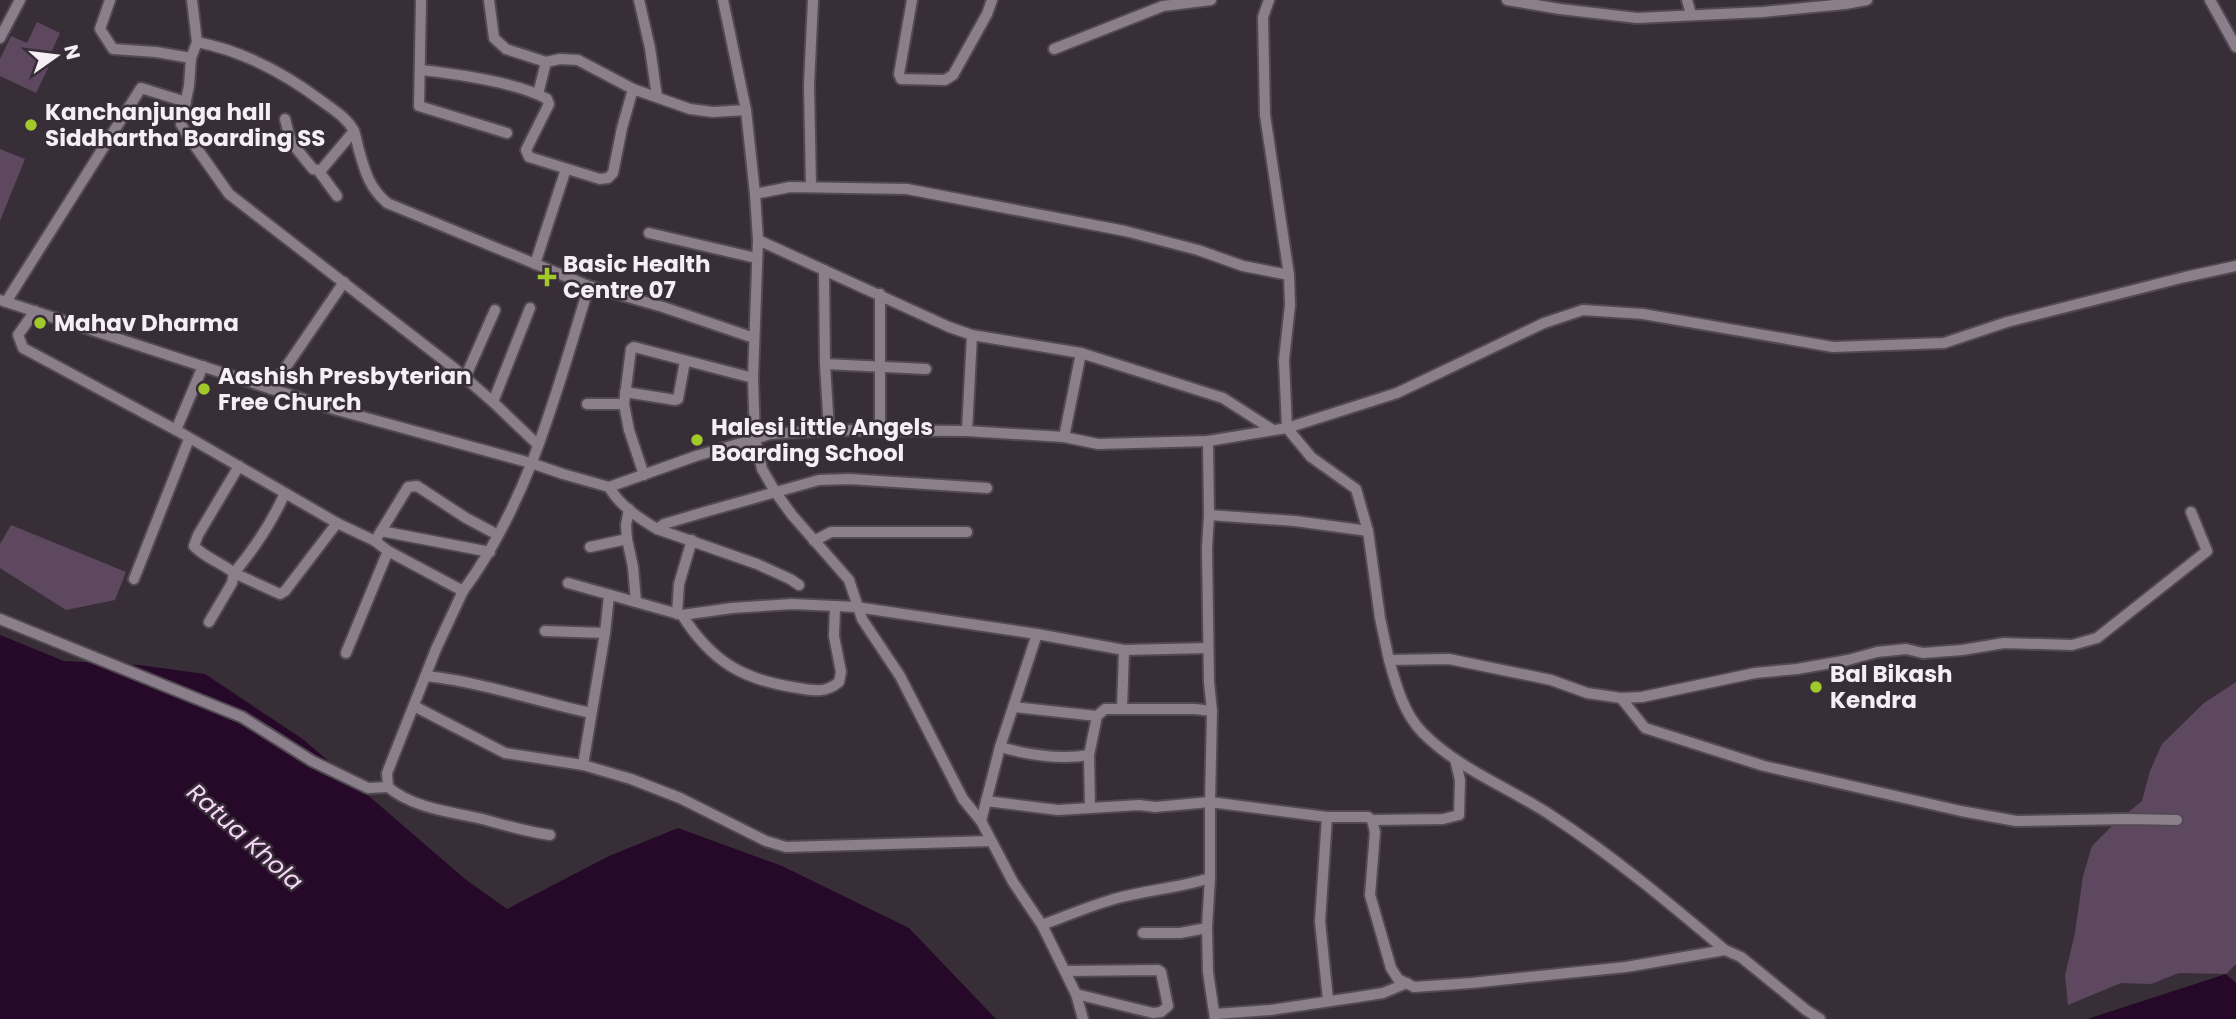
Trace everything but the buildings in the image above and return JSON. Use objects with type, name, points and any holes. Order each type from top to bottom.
[{"type":"street","points":[[0,38],[20,0]]},
{"type":"street","points":[[110,0],[100,29],[113,50],[156,52],[191,58]]},
{"type":"street","points":[[192,0],[197,42],[191,58],[181,124],[229,194],[494,401],[538,445]]},
{"type":"street","points":[[421,0],[419,106],[508,133]]},
{"type":"street","points":[[489,0],[494,38],[506,49],[546,62],[578,60],[633,89],[690,109],[713,112],[746,110]]},
{"type":"street","points":[[639,0],[657,97]]},
{"type":"street","points":[[723,0],[746,110],[755,194],[758,240],[753,378],[755,439],[762,469],[776,493],[849,580],[856,607],[900,676],[963,799],[981,821],[1013,882],[1042,925],[1076,994],[1083,1019]]},
{"type":"street","points":[[811,187],[809,85],[813,0]]},
{"type":"street","points":[[912,0],[899,74],[901,79],[945,80],[953,75],[992,0]]},
{"type":"street","points":[[1054,49],[1162,3],[1210,0]]},
{"type":"street","points":[[1269,0],[1263,17],[1265,115],[1289,275],[1290,305],[1284,360],[1287,428],[1311,457],[1356,489],[1368,531],[1380,618],[1389,660],[1408,712],[1421,732],[1455,759],[1551,816],[1632,873],[1725,950],[1741,957],[1820,1019]]},
{"type":"street","points":[[1507,0],[1637,18],[1867,0]]},
{"type":"street","points":[[1687,0],[1691,14]]},
{"type":"street","points":[[1734,0],[1738,12]]},
{"type":"street","points":[[2210,0],[2236,47]]},
{"type":"street","points":[[1832,4],[1845,2]]},
{"type":"street","points":[[197,42],[220,47],[256,61],[304,88],[343,117],[354,131],[366,174],[374,191],[387,203],[589,286],[663,307],[754,338]]},
{"type":"street","points":[[538,94],[546,62]]},
{"type":"street","points":[[421,70],[459,74],[538,94],[547,99],[549,104],[526,150],[528,157],[600,179],[608,178],[613,173],[633,89]]},
{"type":"street","points":[[186,102],[141,88],[3,301],[330,408],[609,487],[696,456],[770,435],[830,430],[967,431],[1064,438],[1098,444],[1208,441],[1287,428],[1397,393],[1544,323],[1583,310],[1643,314],[1833,347],[1944,343],[2013,320],[2236,266]]},
{"type":"street","points":[[285,119],[291,142],[313,169],[318,170],[337,196]]},
{"type":"street","points":[[318,170],[322,169],[354,131]]},
{"type":"street","points":[[535,264],[566,169]]},
{"type":"street","points":[[755,194],[790,187],[907,189],[1125,231],[1198,250],[1243,266],[1289,275]]},
{"type":"street","points":[[649,233],[756,258]]},
{"type":"street","points":[[758,240],[949,327],[972,335],[1081,353],[1223,398],[1273,430]]},
{"type":"street","points":[[824,270],[825,364],[830,430]]},
{"type":"street","points":[[271,389],[344,282]]},
{"type":"street","points":[[388,787],[387,773],[463,591],[490,552],[517,500],[538,445],[589,286]]},
{"type":"street","points":[[880,294],[880,430]]},
{"type":"street","points":[[494,401],[530,308]]},
{"type":"street","points":[[465,378],[495,310]]},
{"type":"street","points":[[34,311],[19,335],[23,348],[176,430],[337,523],[378,536],[490,552]]},
{"type":"street","points":[[967,431],[972,335]]},
{"type":"street","points":[[644,475],[629,430],[625,398],[631,349],[634,346],[753,378]]},
{"type":"street","points":[[1064,438],[1081,353]]},
{"type":"street","points":[[587,404],[625,398],[678,399],[685,361]]},
{"type":"street","points":[[825,364],[926,369]]},
{"type":"street","points":[[176,430],[202,366]]},
{"type":"street","points":[[134,579],[188,439]]},
{"type":"street","points":[[1208,441],[1208,648],[1212,711],[1207,929],[1208,972],[1215,1016],[1270,1014],[1328,1000],[1383,993],[1406,983]]},
{"type":"street","points":[[239,466],[194,546],[200,553],[234,573],[280,594],[337,523]]},
{"type":"street","points":[[657,528],[819,480],[849,479],[987,488]]},
{"type":"street","points":[[378,536],[408,487],[417,486],[498,535]]},
{"type":"street","points":[[609,487],[616,499],[657,528],[757,564],[799,585]]},
{"type":"street","points":[[209,622],[232,583],[234,573],[248,556],[285,493]]},
{"type":"street","points":[[629,509],[626,525],[636,602]]},
{"type":"street","points":[[1389,660],[1449,659],[1551,680],[1587,693],[1621,698],[1642,697],[1755,673],[1848,660],[1877,652],[1906,649],[1923,653],[1943,652],[2004,643],[2072,645],[2097,638],[2207,551],[2191,512]]},
{"type":"street","points":[[1209,515],[1295,521],[1368,531]]},
{"type":"street","points":[[814,541],[831,532],[967,532]]},
{"type":"street","points":[[378,536],[388,551],[463,591]]},
{"type":"street","points":[[590,547],[628,539]]},
{"type":"street","points":[[692,540],[679,584],[680,615],[695,636],[722,661],[747,676],[818,692],[833,687],[839,682],[841,671],[834,636],[835,607]]},
{"type":"street","points":[[346,653],[388,551]]},
{"type":"street","points":[[568,583],[680,615],[769,605],[856,607],[1124,650],[1208,648]]},
{"type":"street","points":[[583,765],[609,596]]},
{"type":"street","points":[[0,619],[242,717],[312,761],[368,788],[388,787],[422,805],[531,833],[550,835]]},
{"type":"street","points":[[545,631],[605,633]]},
{"type":"street","points":[[981,821],[1000,747],[1037,634]]},
{"type":"street","points":[[1122,709],[1124,650]]},
{"type":"street","points":[[426,676],[474,682],[543,703],[591,713]]},
{"type":"street","points":[[1621,698],[1645,729],[1764,766],[1961,811],[2017,821],[2128,818],[2178,820]]},
{"type":"street","points":[[414,706],[505,753],[583,765],[631,779],[680,798],[766,841],[786,847],[991,841]]},
{"type":"street","points":[[1014,707],[1097,716]]},
{"type":"street","points":[[1090,807],[1089,755],[1097,716],[1105,709],[1212,711]]},
{"type":"street","points":[[1000,747],[1057,757],[1089,755]]},
{"type":"street","points":[[986,801],[1058,810],[1139,805],[1155,807],[1210,802],[1327,817],[1368,817],[1372,820],[1443,819],[1459,815],[1460,780],[1455,759]]},
{"type":"street","points":[[1327,817],[1320,921],[1328,1000]]},
{"type":"street","points":[[1372,820],[1375,832],[1370,895],[1391,968],[1398,979],[1414,987],[1600,970],[1725,950]]},
{"type":"street","points":[[1042,925],[1113,900],[1210,878]]},
{"type":"street","points":[[1143,933],[1180,933],[1207,929]]},
{"type":"street","points":[[1065,971],[1158,970],[1161,972],[1167,1006],[1161,1012],[1153,1013],[1076,994]]},
{"type":"shaded area","points":[[37,22],[60,33],[36,93],[0,76],[0,59],[11,36],[27,43]]},
{"type":"shaded area","points":[[0,149],[25,159],[0,221]]},
{"type":"shaded area","points":[[11,525],[126,572],[115,600],[66,610],[0,568],[0,544]]},
{"type":"shaded area","points":[[2236,682],[2236,964],[2226,974],[2179,973],[2151,984],[2121,983],[2068,1005],[2065,975],[2075,933],[2083,876],[2092,846],[2142,801],[2150,771],[2162,744],[2204,703]]},
{"type":"water","name":"Ratua Khola","points":[[0,635],[64,661],[139,665],[205,674],[304,740],[465,879],[507,909],[609,856],[678,828],[782,866],[909,928],[996,1019],[0,1019]]},
{"type":"water","points":[[2226,974],[2236,983],[2236,1019],[2087,1019]]},
{"type":"place","name":"Kanchanjunga hall Siddhartha Boarding SS","points":[[31,125]]},
{"type":"place","name":"Basic Health Centre 07","points":[[547,277]]},
{"type":"place","name":"Mahav Dharma","points":[[40,323]]},
{"type":"place","name":"Aashish Presbyterian Free Church","points":[[204,389]]},
{"type":"place","name":"Halesi Little Angels Boarding School","points":[[697,440]]},
{"type":"place","name":"Bal Bikash Kendra","points":[[1816,687]]}]
